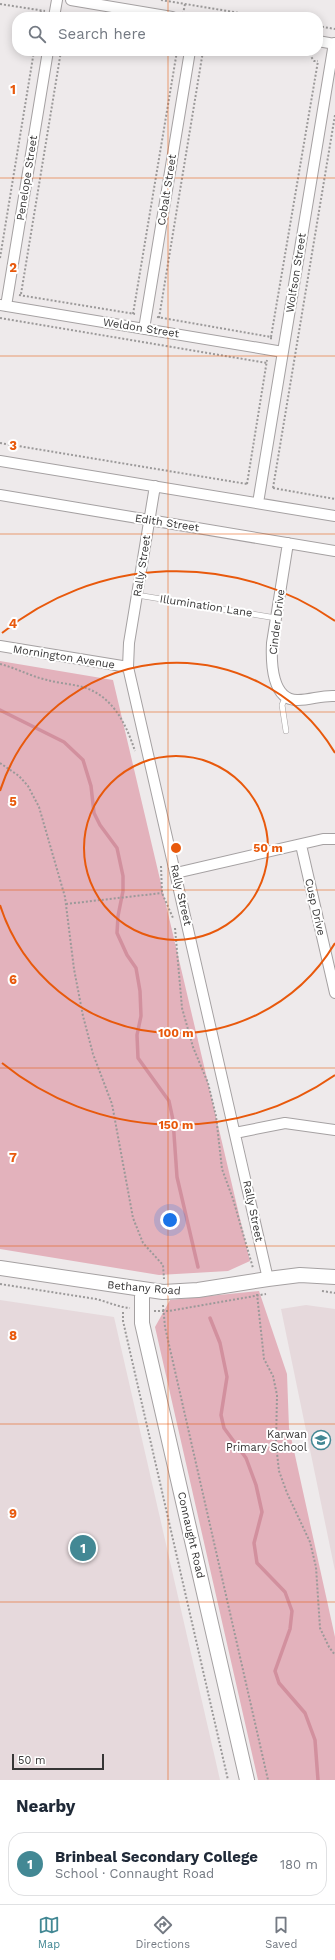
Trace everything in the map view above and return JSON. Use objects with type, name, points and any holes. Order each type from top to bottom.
[{"type":"street","points":[[55,12],[57,0]]},
{"type":"street","points":[[70,0],[127,5],[153,12]]},
{"type":"street","points":[[323,42],[334,43]]},
{"type":"street","name":"Wolfson Street","points":[[258,503],[334,43]]},
{"type":"street","name":"Penelope Street","points":[[3,305],[8,293],[47,56]]},
{"type":"street","name":"Cobalt Street","points":[[144,329],[189,56]]},
{"type":"street","name":"Weldon Street","points":[[3,305],[283,352]]},
{"type":"street","points":[[0,461],[335,516]]},
{"type":"street","name":"Rally Street","points":[[155,486],[129,643],[128,667],[235,1133],[261,1280]]},
{"type":"street","name":"Edith Street","points":[[0,495],[335,551]]},
{"type":"street","name":"Cinder Drive","points":[[285,698],[280,692],[277,684],[271,657],[288,543]]},
{"type":"street","name":"Mornington Avenue","points":[[0,646],[128,667]]},
{"type":"street","points":[[285,698],[300,700],[319,696],[335,696]]},
{"type":"street","points":[[176,873],[301,845],[335,839]]},
{"type":"street","name":"Cusp Drive","points":[[301,845],[335,993]]},
{"type":"street","points":[[235,1133],[285,1123],[335,1130]]},
{"type":"street","name":"Bethany Road","points":[[0,1268],[163,1292],[198,1290],[300,1275],[335,1277]]},
{"type":"street","name":"Connaught Road","points":[[142,1290],[142,1323],[247,1780]]},
{"type":"lane","name":"Illumination Lane","points":[[137,595],[276,618]]},
{"type":"lane","name":"Cinder Drive","points":[[285,698],[282,705],[286,731]]},
{"type":"path","points":[[161,0],[234,12]]},
{"type":"path","points":[[0,4],[46,12]]},
{"type":"path","points":[[183,12],[185,4]]},
{"type":"path","points":[[323,27],[335,29]]},
{"type":"path","points":[[0,258],[33,56]]},
{"type":"path","points":[[21,295],[60,56]]},
{"type":"path","points":[[133,314],[176,56]]},
{"type":"path","points":[[159,318],[202,56]]},
{"type":"path","points":[[311,56],[314,61],[331,63]]},
{"type":"path","points":[[247,484],[318,61]]},
{"type":"path","points":[[274,488],[335,115]]},
{"type":"path","points":[[8,293],[272,337]]},
{"type":"path","points":[[0,318],[267,363]]},
{"type":"path","points":[[0,443],[335,499]]},
{"type":"path","points":[[0,664],[46,680],[84,688],[99,695],[119,713],[126,724],[135,752]]},
{"type":"path","points":[[0,763],[19,776],[35,796],[66,904],[74,969],[83,1016],[93,1054],[112,1104],[133,1218],[143,1243],[163,1265],[165,1327],[268,1780]]},
{"type":"path","points":[[161,865],[162,893],[174,921],[182,1008],[193,1048],[208,1083],[216,1116],[222,1169],[261,1280],[261,1317],[264,1359],[273,1376],[277,1395],[276,1444],[279,1471],[287,1493],[310,1542],[316,1567],[320,1628],[329,1647],[335,1655]]},
{"type":"path","points":[[66,904],[162,893]]},
{"type":"path","points":[[124,1312],[124,1321],[228,1780]]},
{"type":"shaded area","points":[[0,661],[113,680],[250,1261],[228,1271],[159,1275],[0,1249]]},
{"type":"shaded area","points":[[259,1291],[287,1374],[289,1428],[335,1637],[335,1780],[258,1780],[155,1327],[170,1300]]},
{"type":"shaded area","points":[[0,1300],[114,1317],[220,1780],[0,1780]]},
{"type":"shaded area","name":"Karwan Primary School","points":[[306,1305],[335,1309],[335,1571],[281,1309]]},
{"type":"waterway","points":[[0,710],[64,742],[83,760],[91,786],[94,813],[100,825],[117,848],[123,876],[123,891],[118,916],[117,933],[127,955],[136,968],[140,991],[141,1016],[137,1035],[138,1058],[169,1101],[173,1120],[177,1177],[198,1267]]},
{"type":"waterway","points":[[210,1318],[220,1343],[227,1377],[221,1415],[224,1428],[246,1458],[256,1485],[262,1512],[254,1543],[257,1563],[285,1592],[292,1611],[290,1629],[275,1671],[279,1683],[305,1713],[315,1740],[318,1780]]},
{"type":"place","name":"Karwan Primary School","points":[[321,1440]]},
{"type":"place","name":"Brinbeal Secondary College","points":[[83,1548]]}]
